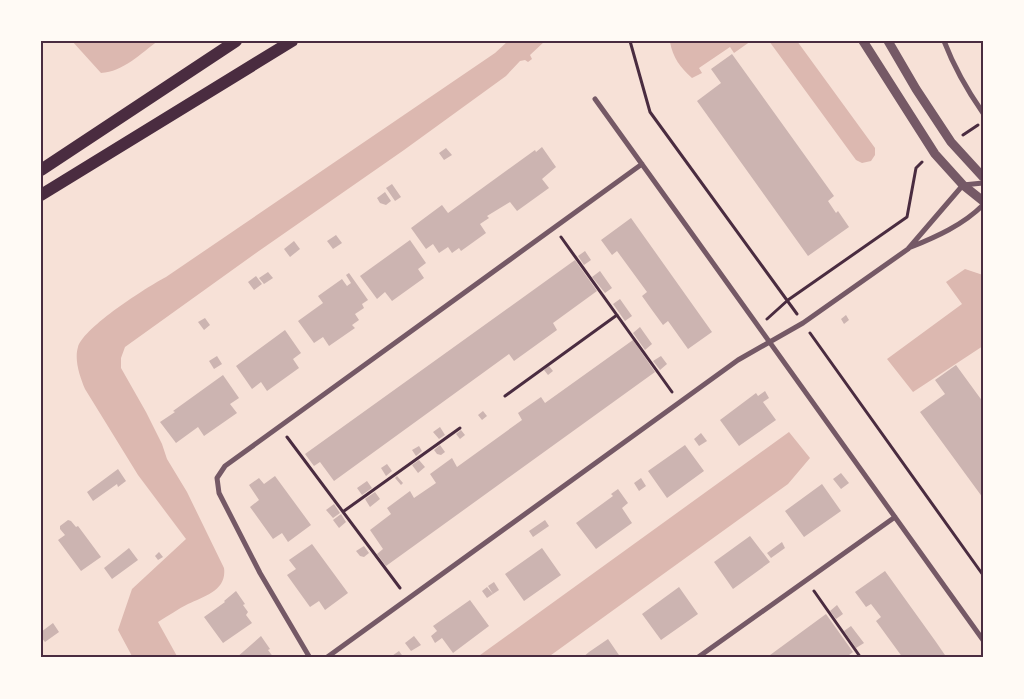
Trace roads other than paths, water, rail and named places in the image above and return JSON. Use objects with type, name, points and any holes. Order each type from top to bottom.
[{"type":"main road","points":[[41,170],[236,41]]},
{"type":"main road","points":[[41,195],[292,41]]},
{"type":"street","points":[[862,41],[935,154],[963,185],[983,201]]},
{"type":"street","points":[[888,41],[916,89],[951,142],[983,177]]},
{"type":"street","points":[[944,41],[952,62],[966,88],[983,113]]},
{"type":"street","points":[[595,99],[983,640]]},
{"type":"street","points":[[310,658],[260,573],[219,493],[217,478],[225,466],[642,164]]},
{"type":"street","points":[[908,249],[963,185],[983,183]]},
{"type":"street","points":[[326,658],[738,360],[803,322],[908,249],[934,238],[972,216],[983,205]]},
{"type":"street","points":[[697,658],[895,517]]}]
